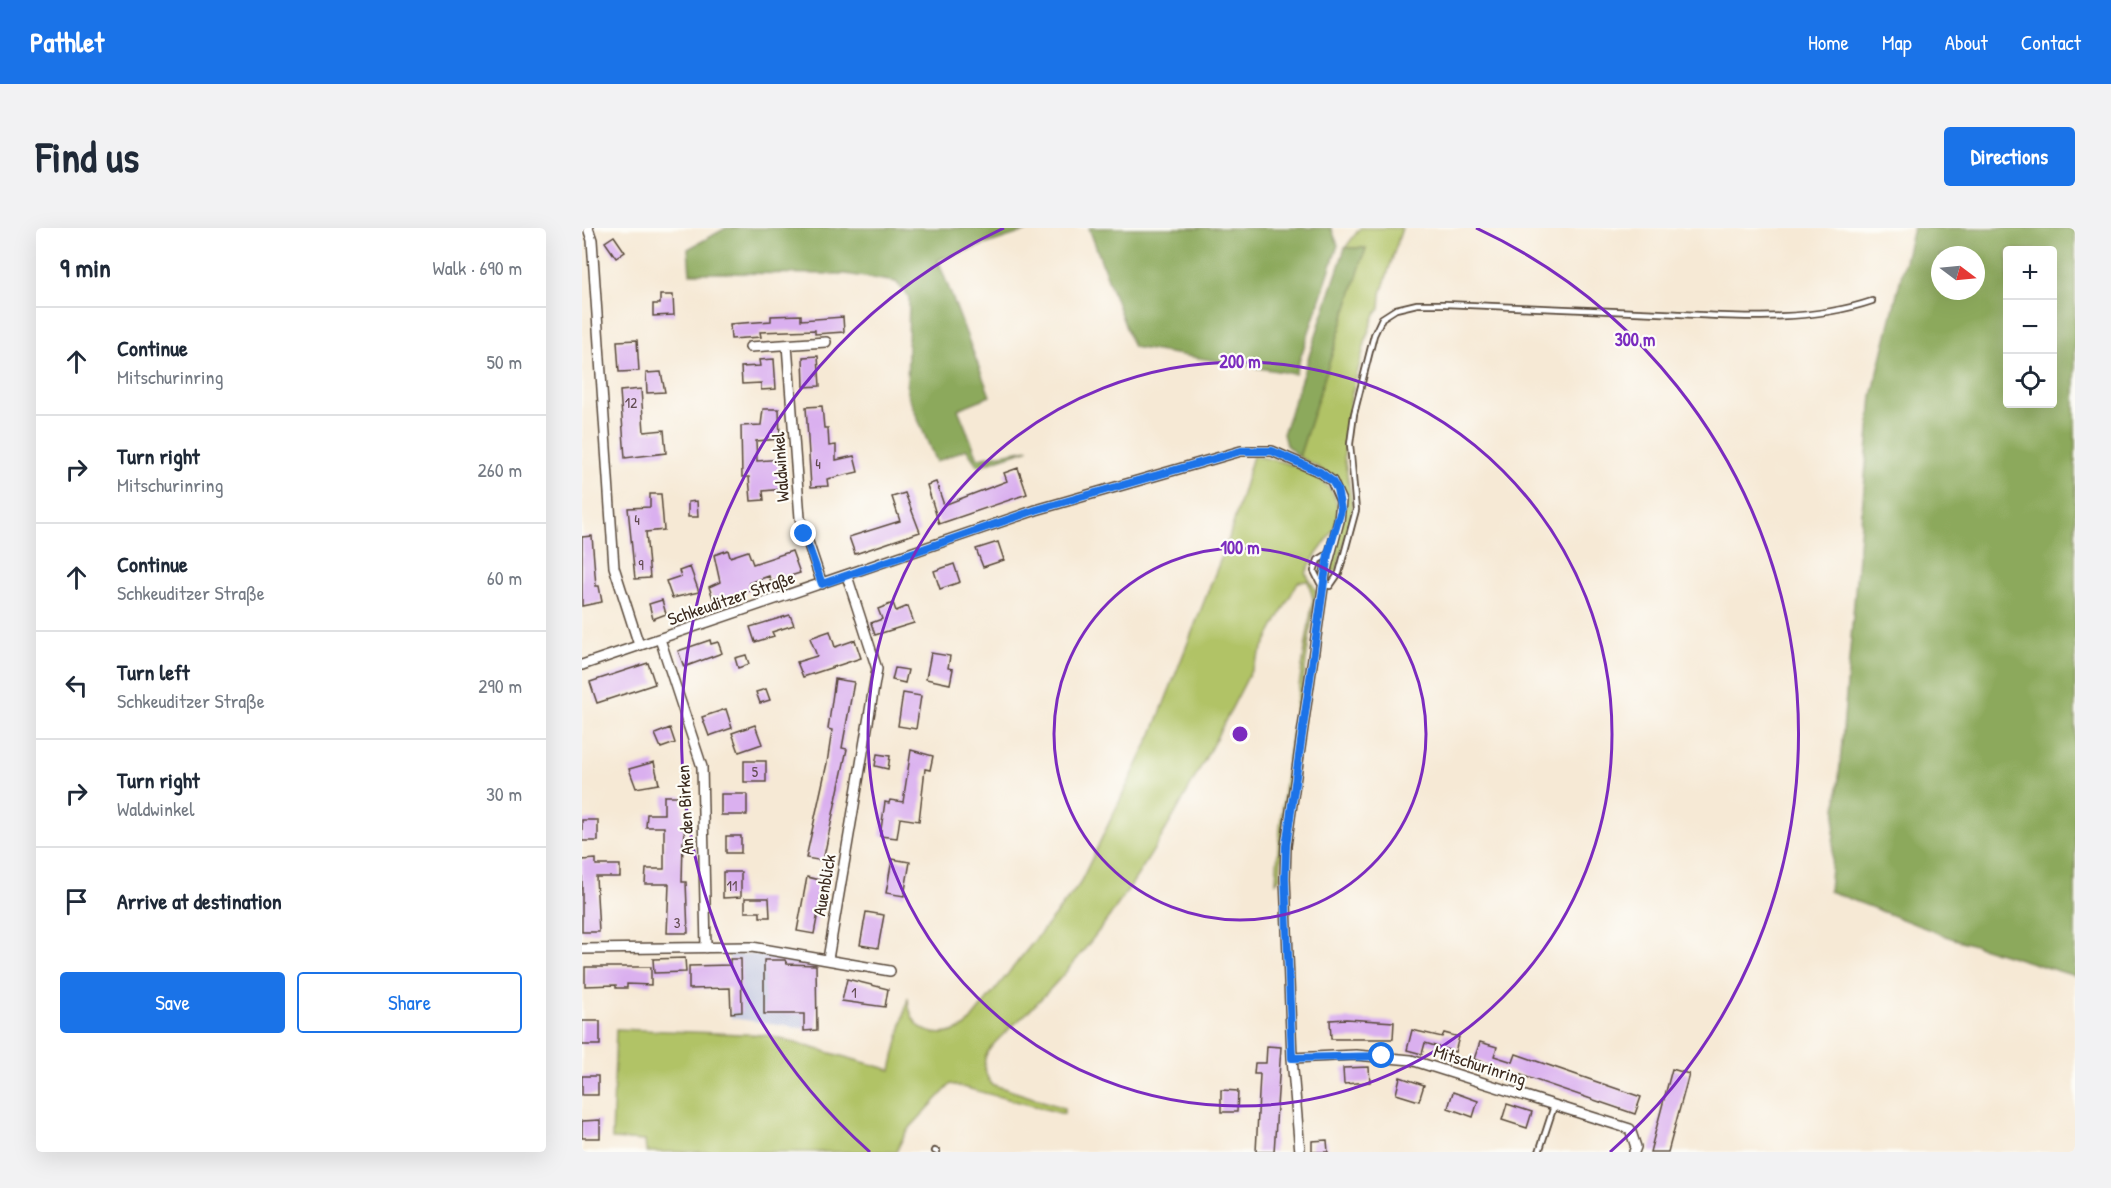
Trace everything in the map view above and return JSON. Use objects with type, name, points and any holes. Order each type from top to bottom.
[{"type":"street","points":[[588,228],[592,240],[614,567],[639,645]]},
{"type":"street","points":[[750,347],[826,342]]},
{"type":"street","name":"Waldwinkel","points":[[787,345],[800,518],[822,584]]},
{"type":"street","name":"Schkeuditzer Straße","points":[[582,665],[1036,510],[1241,451],[1272,451],[1320,472],[1332,481],[1337,489],[1341,510],[1328,554],[1325,586]]},
{"type":"street","name":"Auenblick","points":[[828,959],[877,669],[846,576]]},
{"type":"street","points":[[1300,1152],[1292,1058],[1285,878],[1286,846],[1325,586]]},
{"type":"street","name":"An den Birken","points":[[660,639],[702,767],[706,948]]},
{"type":"street","points":[[582,949],[752,947],[890,971]]},
{"type":"street","name":"Mitschurinring","points":[[1292,1058],[1356,1055],[1411,1060],[1630,1129],[1636,1147],[1634,1152]]},
{"type":"lane","points":[[1325,586],[1334,583],[1339,573],[1354,519],[1356,502],[1350,444],[1359,391],[1374,335],[1382,318],[1396,309],[1418,304],[1445,304],[1761,316],[1842,311],[1872,301]]},
{"type":"lane","points":[[1539,1152],[1554,1106]]},
{"type":"shaded area","points":[[763,954],[816,961],[817,1030],[731,1018],[729,955]]},
{"type":"green space","points":[[726,228],[1036,228],[938,260],[990,396],[958,409],[978,458],[1029,449],[978,466],[966,449],[936,462],[907,393],[909,297],[896,282],[846,274],[690,273],[688,249]]},
{"type":"green space","points":[[1089,228],[1331,228],[1338,245],[1295,374],[1133,347]]},
{"type":"green space","points":[[1360,228],[1402,228],[1381,294],[1380,309],[1374,316],[1367,336],[1351,397],[1344,456],[1353,509],[1337,569],[1333,572],[1331,571],[1334,551],[1344,505],[1342,493],[1336,481],[1299,457],[1366,248],[1345,248]]},
{"type":"green space","points":[[1913,228],[2075,228],[2075,976],[1951,938],[1829,891],[1872,396]]},
{"type":"green space","points":[[1345,248],[1366,248],[1299,457],[1286,445],[1283,434]]},
{"type":"green space","points":[[1253,456],[1283,462],[1314,475],[1334,496],[1337,510],[1331,534],[1312,561],[1306,574],[1316,591],[1285,813],[1280,878],[1276,882],[1286,775],[1313,599],[1308,581],[1298,582],[1202,766],[1150,856],[1122,899],[1062,976],[998,1039],[985,1058],[987,1076],[991,1084],[1064,1108],[1064,1114],[951,1084],[906,1132],[896,1152],[646,1152],[645,1141],[612,1139],[616,1029],[767,1035],[891,1070],[908,998],[914,1019],[927,1031],[945,1033],[966,1026],[1079,885],[1152,734],[1229,538]]},
{"type":"building","points":[[614,236],[625,252],[616,258],[605,242]]},
{"type":"building","points":[[660,295],[673,295],[674,315],[653,316],[653,304],[660,304]]},
{"type":"building","points":[[801,315],[801,320],[843,317],[844,332],[815,334],[815,330],[760,332],[761,337],[731,339],[730,324],[771,321],[771,316]]},
{"type":"building","points":[[637,340],[639,371],[619,372],[617,341]]},
{"type":"building","points":[[818,356],[820,386],[804,387],[803,357]]},
{"type":"building","points":[[774,359],[776,389],[761,390],[761,383],[742,384],[741,367],[760,366],[759,360]]},
{"type":"building","points":[[661,372],[665,392],[647,393],[646,373]]},
{"type":"building","points":[[641,389],[644,432],[664,430],[666,453],[625,458],[620,391]]},
{"type":"building","points":[[822,406],[824,428],[828,428],[829,446],[836,445],[836,460],[854,456],[858,472],[827,479],[828,486],[811,487],[806,407]]},
{"type":"building","points":[[763,409],[779,409],[780,439],[756,441],[757,461],[782,459],[784,489],[763,491],[764,500],[751,501],[749,477],[742,477],[741,426],[761,425]]},
{"type":"building","points":[[1018,468],[1027,494],[939,524],[927,485],[936,482],[944,505],[1007,481],[1004,473]]},
{"type":"building","points":[[905,493],[920,532],[855,554],[849,537],[900,521],[892,497]]},
{"type":"building","points":[[650,494],[661,494],[664,530],[646,532],[650,578],[635,579],[628,508],[650,507]]},
{"type":"building","points":[[697,501],[698,517],[688,517],[688,502]]},
{"type":"building","points":[[592,536],[596,586],[599,586],[602,602],[582,606],[582,537]]},
{"type":"building","points":[[998,542],[1004,560],[983,567],[976,549]]},
{"type":"building","points":[[728,550],[730,557],[748,551],[753,564],[792,551],[800,573],[771,582],[769,576],[749,583],[751,590],[714,601],[709,587],[720,582],[714,555]]},
{"type":"building","points":[[954,564],[960,582],[940,589],[934,571]]},
{"type":"building","points":[[690,567],[699,592],[672,598],[666,581],[681,576],[679,571]]},
{"type":"building","points":[[662,600],[666,614],[653,619],[649,604]]},
{"type":"building","points":[[893,603],[896,611],[908,606],[914,623],[875,635],[871,623],[882,619],[878,609]]},
{"type":"building","points":[[790,615],[794,625],[772,632],[774,636],[755,642],[750,627]]},
{"type":"building","points":[[830,631],[835,647],[855,640],[861,658],[803,677],[797,662],[817,656],[810,638]]},
{"type":"building","points":[[710,640],[711,644],[718,642],[722,653],[684,667],[678,651]]},
{"type":"building","points":[[931,653],[950,656],[948,668],[953,669],[950,684],[926,679]]},
{"type":"building","points":[[746,655],[749,664],[738,668],[735,658]]},
{"type":"building","points":[[648,663],[655,684],[597,703],[590,682]]},
{"type":"building","points":[[895,668],[908,670],[905,683],[892,680]]},
{"type":"building","points":[[835,679],[854,682],[842,748],[847,749],[823,861],[806,858],[827,763],[832,730],[828,729]]},
{"type":"building","points":[[766,689],[770,700],[760,703],[756,692]]},
{"type":"building","points":[[903,693],[921,696],[916,729],[898,726]]},
{"type":"building","points":[[726,709],[732,728],[709,736],[702,717]]},
{"type":"building","points":[[755,725],[762,744],[739,752],[732,733]]},
{"type":"building","points":[[670,728],[675,743],[661,748],[655,734]]},
{"type":"building","points":[[911,750],[933,756],[930,770],[925,769],[919,821],[900,818],[897,838],[880,836],[885,802],[889,803],[890,800],[903,802]]},
{"type":"building","points":[[877,754],[890,756],[888,769],[875,766]]},
{"type":"building","points":[[744,761],[766,761],[766,782],[744,782]]},
{"type":"building","points":[[654,762],[659,784],[636,788],[629,769]]},
{"type":"building","points":[[721,794],[747,794],[747,815],[721,815]]},
{"type":"building","points":[[664,796],[682,796],[685,842],[683,842],[682,882],[686,882],[688,933],[667,933],[669,884],[645,884],[646,869],[664,869],[664,827],[646,827],[647,814],[664,814]]},
{"type":"building","points":[[582,820],[598,820],[598,841],[582,841]]},
{"type":"building","points":[[726,836],[741,836],[741,853],[726,853]]},
{"type":"building","points":[[596,859],[596,865],[620,865],[620,877],[596,877],[599,932],[582,932],[582,860]]},
{"type":"building","points":[[892,859],[910,862],[904,896],[886,893]]},
{"type":"building","points":[[723,872],[741,872],[741,897],[723,898]]},
{"type":"building","points":[[807,877],[824,881],[814,934],[797,931]]},
{"type":"building","points":[[745,898],[769,898],[770,917],[760,917],[760,912],[745,912]]},
{"type":"building","points":[[866,912],[884,915],[878,948],[860,945]]},
{"type":"building","points":[[685,958],[686,972],[654,973],[653,959]]},
{"type":"building","points":[[730,959],[741,959],[742,1012],[731,1013],[730,988],[689,989],[689,966],[730,965]]},
{"type":"building","points":[[764,960],[785,960],[787,964],[816,965],[817,1030],[804,1031],[804,1014],[764,1014]]},
{"type":"building","points":[[585,967],[651,967],[651,985],[627,984],[627,988],[616,988],[616,985],[585,986]]},
{"type":"building","points":[[847,979],[888,989],[885,1007],[842,1001]]},
{"type":"building","points":[[1330,1020],[1394,1022],[1393,1039],[1331,1039]]},
{"type":"building","points":[[582,1021],[600,1021],[600,1045],[582,1045]]},
{"type":"building","points":[[1412,1030],[1442,1037],[1444,1033],[1459,1037],[1455,1052],[1425,1043],[1422,1054],[1407,1050]]},
{"type":"building","points":[[1480,1042],[1497,1047],[1494,1056],[1513,1062],[1516,1054],[1641,1097],[1635,1114],[1474,1059]]},
{"type":"building","points":[[1267,1046],[1281,1047],[1274,1152],[1256,1152],[1260,1074],[1254,1074],[1255,1063],[1266,1063]]},
{"type":"building","points":[[1369,1067],[1370,1082],[1344,1084],[1343,1068]]},
{"type":"building","points":[[1672,1069],[1689,1074],[1668,1152],[1650,1152]]},
{"type":"building","points":[[582,1076],[598,1076],[598,1095],[582,1095]]},
{"type":"building","points":[[1400,1077],[1424,1085],[1419,1101],[1396,1094]]},
{"type":"building","points":[[1221,1090],[1238,1091],[1237,1112],[1221,1112]]},
{"type":"building","points":[[1453,1092],[1478,1101],[1473,1117],[1448,1108]]},
{"type":"building","points":[[1507,1104],[1532,1112],[1527,1128],[1502,1120]]},
{"type":"building","points":[[600,1120],[600,1138],[582,1138],[582,1121]]},
{"type":"building","points":[[1327,1140],[1328,1152],[1312,1152],[1312,1141]]},
{"type":"route","points":[[804,534],[822,584],[1036,510],[1241,451],[1272,451],[1320,472],[1332,481],[1341,501],[1341,510],[1328,554],[1286,846],[1285,878],[1292,1058],[1382,1056]]}]
